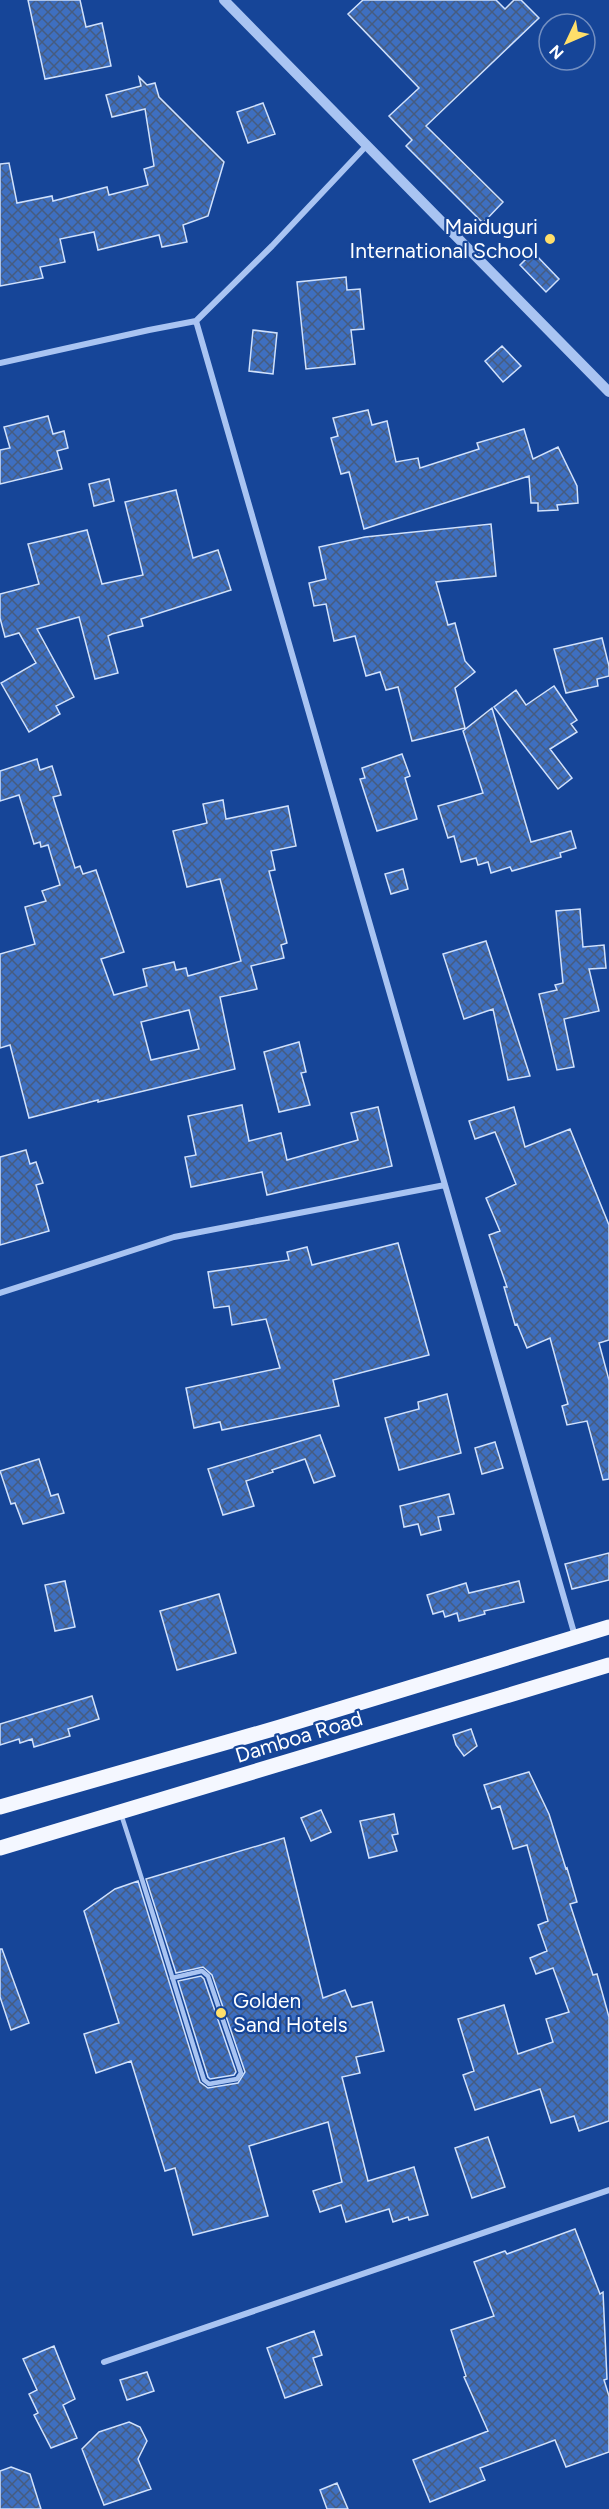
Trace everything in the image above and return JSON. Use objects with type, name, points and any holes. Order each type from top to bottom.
[{"type":"main road","name":"Damboa Road","points":[[0,1807],[609,1627]]},
{"type":"main road","name":"Damboa Road","points":[[0,1848],[609,1665]]},
{"type":"street","points":[[224,0],[609,392]]},
{"type":"street","points":[[0,363],[196,321],[272,246],[368,145]]},
{"type":"street","points":[[196,321],[575,1636]]},
{"type":"street","points":[[0,1293],[174,1237],[445,1185]]},
{"type":"street","points":[[104,2362],[609,2190]]},
{"type":"lane","points":[[121,1813],[172,1978],[204,2080],[209,2084],[237,2079],[241,2073],[208,1976],[202,1971],[172,1978]]},
{"type":"building","points":[[28,0],[80,0],[86,27],[102,23],[111,66],[45,79]]},
{"type":"building","points":[[363,0],[496,0],[505,9],[514,0],[521,0],[537,16],[537,20],[426,126],[503,202],[483,223],[406,146],[412,140],[389,116],[419,88],[348,14]]},
{"type":"building","points":[[139,77],[147,85],[155,83],[159,97],[224,162],[208,216],[183,225],[187,242],[162,247],[159,235],[98,250],[94,232],[60,239],[65,262],[40,267],[43,278],[0,286],[0,164],[9,163],[17,203],[52,196],[53,201],[107,187],[109,195],[148,185],[144,169],[154,166],[145,109],[112,117],[106,95],[141,86]]},
{"type":"building","points":[[263,103],[275,134],[248,143],[237,112]]},
{"type":"building","points":[[533,252],[559,279],[546,292],[520,265]]},
{"type":"building","points":[[346,277],[347,290],[360,289],[364,329],[351,330],[355,364],[306,369],[297,282]]},
{"type":"building","points":[[253,330],[277,333],[273,374],[249,371]]},
{"type":"building","points":[[502,346],[521,366],[503,382],[485,361]]},
{"type":"building","points":[[368,410],[372,425],[387,421],[396,462],[418,458],[420,468],[479,449],[477,443],[524,429],[533,459],[558,447],[577,486],[578,503],[557,505],[558,510],[538,511],[538,503],[531,503],[529,476],[364,529],[349,472],[341,474],[331,438],[338,436],[333,418]]},
{"type":"building","points":[[48,416],[53,434],[64,431],[68,448],[57,451],[62,469],[0,484],[0,450],[10,448],[4,427]]},
{"type":"building","points":[[109,479],[114,501],[94,506],[89,484]]},
{"type":"building","points":[[176,490],[193,558],[218,550],[231,590],[141,619],[143,626],[108,636],[118,673],[95,679],[79,617],[37,629],[74,697],[56,706],[60,714],[29,732],[1,683],[36,663],[19,633],[5,637],[0,618],[0,594],[39,584],[28,544],[87,530],[102,584],[143,575],[125,502]]},
{"type":"building","points":[[491,524],[496,576],[436,582],[448,625],[455,623],[465,661],[475,672],[455,688],[465,728],[412,741],[398,687],[386,690],[380,672],[366,676],[355,636],[334,641],[326,604],[314,606],[309,583],[326,579],[319,547],[365,537]]},
{"type":"building","points":[[602,638],[609,666],[609,676],[597,679],[598,686],[566,693],[554,649]]},
{"type":"building","points":[[554,686],[577,720],[571,724],[577,732],[550,749],[572,778],[558,789],[494,707],[516,690],[526,705]]},
{"type":"building","points":[[492,708],[531,842],[571,831],[576,848],[560,853],[561,857],[512,871],[510,867],[491,873],[488,862],[478,865],[476,858],[461,862],[454,836],[448,838],[438,806],[483,793],[463,731]]},
{"type":"building","points":[[402,754],[410,776],[405,778],[417,819],[377,831],[360,779],[365,778],[362,768]]},
{"type":"building","points":[[37,759],[40,770],[52,766],[61,795],[53,797],[75,868],[80,866],[83,874],[96,870],[124,952],[101,959],[114,995],[147,986],[143,969],[174,962],[176,970],[186,968],[188,976],[241,961],[220,879],[187,887],[173,831],[207,823],[203,804],[223,800],[226,819],[288,806],[296,846],[271,851],[275,870],[269,871],[287,943],[281,945],[284,958],[251,966],[257,989],[220,997],[235,1069],[29,1118],[10,1045],[0,1048],[0,954],[35,944],[25,907],[46,901],[42,891],[60,885],[48,845],[41,847],[40,842],[34,844],[19,795],[0,801],[0,771]],"holes":[[[189,1010],[199,1049],[151,1060],[141,1022]]]},
{"type":"building","points":[[403,869],[408,889],[391,894],[385,874]]},
{"type":"building","points":[[580,909],[583,947],[604,945],[606,968],[589,969],[599,1011],[564,1019],[574,1067],[557,1070],[539,994],[557,990],[555,985],[563,983],[556,911]]},
{"type":"building","points":[[486,941],[530,1076],[508,1080],[493,1009],[464,1019],[443,954]]},
{"type":"building","points":[[299,1042],[306,1072],[301,1073],[310,1105],[279,1112],[264,1052]]},
{"type":"building","points":[[242,1105],[249,1141],[281,1133],[287,1160],[358,1140],[351,1113],[378,1107],[392,1166],[267,1195],[262,1172],[191,1187],[185,1157],[196,1155],[188,1116]]},
{"type":"building","points":[[514,1107],[525,1147],[570,1129],[609,1225],[609,1340],[599,1343],[609,1380],[609,1479],[603,1480],[587,1421],[567,1425],[562,1406],[568,1404],[550,1338],[527,1348],[517,1324],[515,1325],[504,1287],[507,1287],[489,1235],[500,1231],[486,1198],[516,1184],[495,1132],[475,1139],[469,1121]]},
{"type":"building","points":[[26,1150],[30,1164],[36,1162],[43,1183],[36,1185],[49,1231],[0,1245],[0,1157]]},
{"type":"building","points":[[398,1243],[429,1355],[333,1380],[339,1406],[222,1430],[220,1422],[194,1428],[186,1388],[280,1368],[266,1319],[232,1325],[229,1306],[214,1308],[208,1272],[289,1260],[287,1252],[307,1247],[312,1265]]},
{"type":"building","points":[[447,1394],[461,1453],[399,1470],[385,1418],[419,1409],[418,1402]]},
{"type":"building","points":[[320,1435],[335,1476],[314,1483],[305,1459],[272,1470],[273,1472],[246,1481],[254,1506],[223,1515],[208,1469]]},
{"type":"building","points":[[495,1442],[503,1468],[482,1474],[475,1448]]},
{"type":"building","points":[[39,1459],[51,1496],[58,1494],[64,1513],[23,1524],[15,1503],[11,1504],[0,1471]]},
{"type":"building","points":[[449,1494],[454,1514],[438,1517],[441,1530],[421,1535],[418,1524],[404,1527],[400,1506]]},
{"type":"building","points":[[609,1553],[609,1580],[572,1589],[565,1564]]},
{"type":"building","points":[[65,1581],[75,1627],[55,1631],[45,1585]]},
{"type":"building","points":[[519,1581],[524,1602],[484,1611],[485,1614],[459,1621],[457,1613],[445,1617],[443,1611],[433,1614],[427,1595],[466,1583],[469,1593]]},
{"type":"building","points":[[219,1594],[236,1653],[177,1670],[160,1611]]},
{"type":"building","points":[[92,1696],[99,1719],[68,1729],[70,1736],[34,1747],[32,1739],[20,1743],[19,1739],[0,1745],[0,1724]]},
{"type":"building","points":[[471,1729],[477,1746],[464,1756],[456,1745],[453,1735]]},
{"type":"building","points":[[529,1772],[549,1814],[567,1868],[577,1902],[570,1904],[593,1975],[597,1974],[609,2017],[609,2121],[579,2131],[574,2116],[551,2123],[540,2089],[475,2110],[463,2075],[474,2071],[458,2019],[504,2005],[518,2054],[553,2042],[546,2019],[569,2012],[553,1968],[536,1974],[530,1958],[547,1951],[538,1925],[548,1921],[527,1845],[513,1849],[500,1806],[492,1809],[484,1785]]},
{"type":"building","points":[[321,1810],[331,1832],[311,1841],[301,1818]]},
{"type":"building","points":[[394,1814],[398,1834],[392,1835],[397,1851],[369,1858],[360,1821]]},
{"type":"building","name":"Golden Sand Hotels","points":[[284,1838],[323,1998],[345,1990],[352,2007],[372,2002],[384,2051],[356,2057],[360,2073],[342,2077],[368,2181],[414,2167],[428,2215],[409,2220],[408,2217],[393,2222],[389,2209],[346,2222],[341,2205],[320,2212],[313,2191],[342,2182],[328,2122],[249,2146],[268,2216],[193,2235],[175,2168],[165,2171],[131,2061],[96,2073],[84,2034],[119,2023],[84,1911],[115,1889],[138,1881],[200,2082],[208,2088],[238,2083],[245,2072],[212,1975],[203,1967],[176,1973],[146,1879]]},
{"type":"building","points":[[0,1949],[2,1949],[29,2023],[11,2030],[0,1997]]},
{"type":"building","points":[[201,1976],[236,2072],[234,2075],[210,2079],[208,2077],[178,1981]]},
{"type":"building","points":[[488,2137],[505,2187],[472,2198],[455,2148]]},
{"type":"building","points":[[575,2229],[600,2294],[603,2292],[607,2379],[604,2380],[609,2396],[609,2452],[566,2467],[555,2440],[480,2468],[485,2480],[430,2502],[413,2460],[488,2431],[464,2377],[466,2376],[451,2330],[494,2316],[474,2262],[505,2251],[507,2254]]},
{"type":"building","points":[[314,2331],[322,2355],[313,2358],[322,2385],[285,2398],[267,2348]]},
{"type":"building","points":[[54,2346],[75,2399],[63,2405],[77,2438],[51,2448],[34,2415],[38,2413],[29,2394],[37,2390],[23,2359]]},
{"type":"building","points":[[147,2372],[154,2391],[127,2400],[120,2380]]},
{"type":"building","points":[[129,2422],[140,2427],[147,2441],[138,2459],[151,2489],[104,2505],[82,2449],[99,2432]]},
{"type":"building","points":[[11,2467],[30,2474],[41,2509],[0,2509],[0,2471]]},
{"type":"building","points":[[337,2483],[348,2509],[327,2509],[320,2490]]},
{"type":"place","name":"Maiduguri International School","points":[[550,239]]},
{"type":"place","name":"Golden Sand Hotels","points":[[221,2013]]}]
